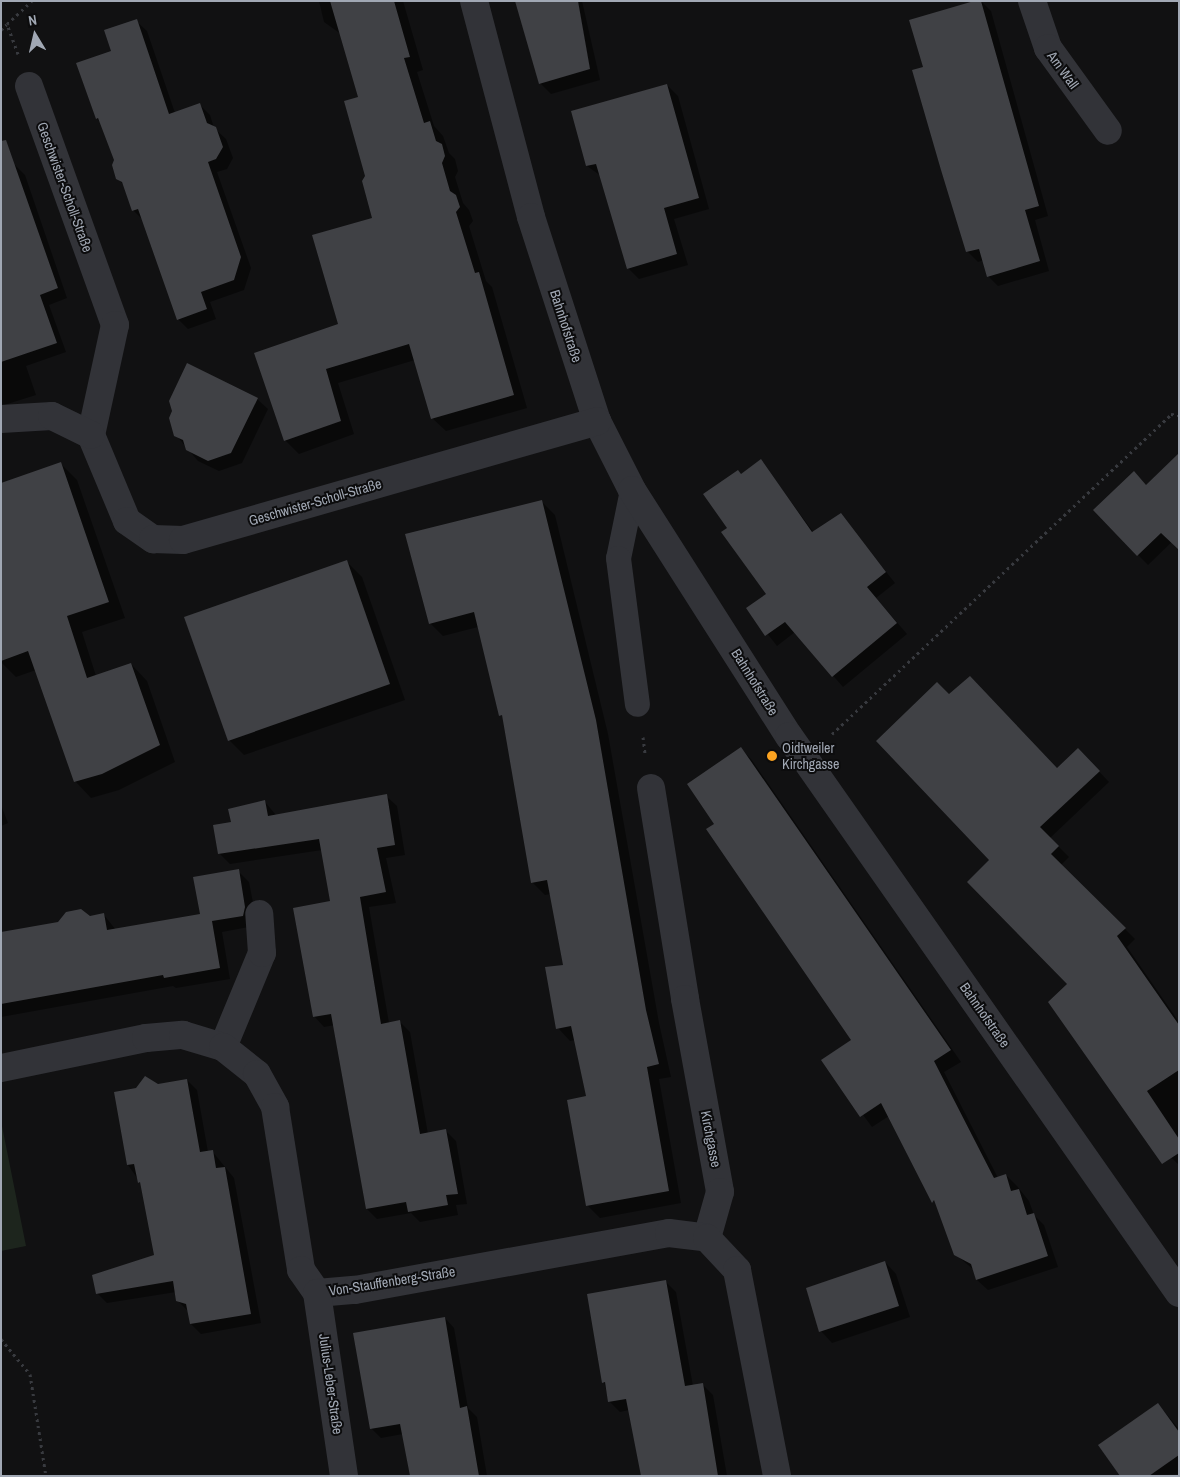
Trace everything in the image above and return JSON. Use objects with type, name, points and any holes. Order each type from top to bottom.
[{"type":"street","name":"Bahnhofstraße","points":[[474,1],[531,217],[597,421],[632,490],[806,759],[1179,1293]]},
{"type":"street","name":"Am Wall","points":[[1032,1],[1048,48],[1108,131]]},
{"type":"street","name":"Geschwister-Scholl-Straße","points":[[29,86],[115,325],[91,434],[127,521],[153,539],[183,540],[597,421]]},
{"type":"street","points":[[1,419],[52,416],[91,434]]},
{"type":"street","name":"Kirchgasse","points":[[651,788],[685,999],[720,1192],[707,1238]]},
{"type":"street","points":[[222,1047],[262,952],[259,914]]},
{"type":"street","name":"Von-Stauffenberg-Straße","points":[[1,1068],[146,1038],[182,1035],[222,1047],[257,1074],[275,1107],[301,1270],[317,1293],[355,1290],[669,1233],[707,1238]]},
{"type":"street","points":[[707,1238],[737,1270],[777,1476]]},
{"type":"street","name":"Julius-Leber-Straße","points":[[317,1293],[344,1476]]},
{"type":"lane","points":[[632,490],[618,558],[637,704]]},
{"type":"path","points":[[1,30],[32,1]]},
{"type":"path","points":[[7,24],[29,86]]},
{"type":"path","points":[[806,759],[1170,414],[1179,415]]},
{"type":"path","points":[[637,704],[651,788]]},
{"type":"path","points":[[1,1339],[30,1374],[46,1476]]},
{"type":"shaded area","points":[[1,1121],[26,1246],[1,1251]]},
{"type":"building","points":[[330,1],[394,1],[410,57],[404,58],[424,123],[430,121],[436,141],[442,144],[445,156],[442,163],[450,191],[456,195],[460,207],[456,212],[475,273],[479,272],[514,395],[431,419],[409,344],[326,369],[341,421],[284,441],[254,353],[338,324],[312,235],[372,218],[362,181],[365,176],[344,101],[358,97]]},
{"type":"building","points":[[515,1],[578,1],[590,69],[539,84]]},
{"type":"building","points":[[974,1],[981,1],[1039,206],[1025,210],[1040,261],[987,277],[979,249],[966,252],[941,170],[912,70],[923,67],[909,20]]},
{"type":"building","points":[[137,19],[169,114],[200,103],[207,123],[216,127],[223,147],[216,159],[208,162],[241,257],[234,280],[201,292],[207,309],[177,320],[138,209],[132,211],[122,182],[116,179],[112,165],[114,160],[98,118],[96,119],[76,63],[111,51],[104,30]]},
{"type":"building","points":[[667,84],[699,198],[664,208],[677,254],[627,269],[596,164],[586,166],[571,111]]},
{"type":"building","points":[[6,140],[58,288],[40,295],[57,343],[1,362],[1,141]]},
{"type":"building","points":[[187,363],[258,398],[231,453],[208,461],[186,450],[183,440],[174,436],[169,418],[172,411],[169,401]]},
{"type":"building","points":[[1179,453],[1179,550],[1161,533],[1137,556],[1093,510],[1134,471],[1146,485]]},
{"type":"building","points":[[761,459],[812,532],[841,513],[886,572],[867,587],[897,623],[832,677],[785,622],[765,636],[746,608],[766,594],[721,532],[727,528],[703,494],[738,470],[741,474]]},
{"type":"building","points":[[61,462],[109,602],[67,616],[87,678],[131,663],[160,745],[102,774],[74,782],[28,651],[1,661],[1,483]]},
{"type":"building","points":[[542,500],[596,720],[646,1010],[659,1064],[647,1067],[669,1191],[586,1206],[567,1100],[586,1096],[571,1026],[556,1029],[545,967],[563,965],[547,880],[531,883],[502,715],[499,716],[474,612],[429,624],[405,534]]},
{"type":"building","points":[[347,560],[390,684],[228,741],[184,617]]},
{"type":"building","points":[[970,676],[1057,768],[1078,748],[1100,771],[1040,827],[1059,846],[1051,854],[1126,928],[1117,936],[1179,1025],[1179,1070],[1147,1091],[1179,1139],[1179,1153],[1162,1164],[1048,1002],[1067,984],[967,882],[989,860],[876,741],[937,682],[949,694]]},
{"type":"building","points":[[741,747],[951,1050],[934,1061],[994,1178],[1006,1174],[1011,1191],[1019,1189],[1027,1215],[1034,1213],[1048,1256],[976,1280],[971,1264],[954,1255],[934,1200],[932,1203],[881,1103],[860,1117],[821,1060],[851,1040],[706,829],[714,824],[687,784]]},
{"type":"building","points":[[387,794],[395,845],[377,848],[386,892],[360,897],[381,1024],[400,1020],[420,1134],[446,1129],[458,1194],[446,1195],[448,1205],[408,1212],[406,1202],[366,1209],[331,1014],[313,1017],[293,908],[330,901],[319,839],[218,854],[213,825],[231,822],[228,809],[265,800],[268,816]]},
{"type":"building","points":[[239,869],[245,907],[243,916],[212,921],[220,968],[164,978],[163,975],[1,1004],[1,932],[58,922],[66,912],[81,909],[90,916],[104,913],[107,930],[200,914],[193,877]]},
{"type":"building","points":[[145,1076],[158,1084],[187,1079],[200,1152],[213,1150],[216,1168],[225,1167],[251,1314],[190,1324],[186,1304],[176,1301],[173,1281],[96,1294],[92,1275],[154,1255],[140,1182],[138,1183],[134,1164],[127,1165],[114,1092],[136,1088]]},
{"type":"building","points":[[885,1261],[899,1306],[819,1332],[806,1288]]},
{"type":"building","points":[[666,1280],[685,1386],[703,1383],[718,1476],[641,1476],[626,1399],[608,1402],[605,1382],[602,1383],[587,1294]]},
{"type":"building","points":[[445,1317],[460,1408],[467,1406],[479,1476],[410,1476],[400,1424],[370,1429],[353,1333]]},
{"type":"building","points":[[1158,1403],[1179,1432],[1179,1455],[1149,1476],[1120,1476],[1098,1445]]},
{"type":"place","name":"Oidtweiler Kirchgasse","points":[[772,756]]}]
